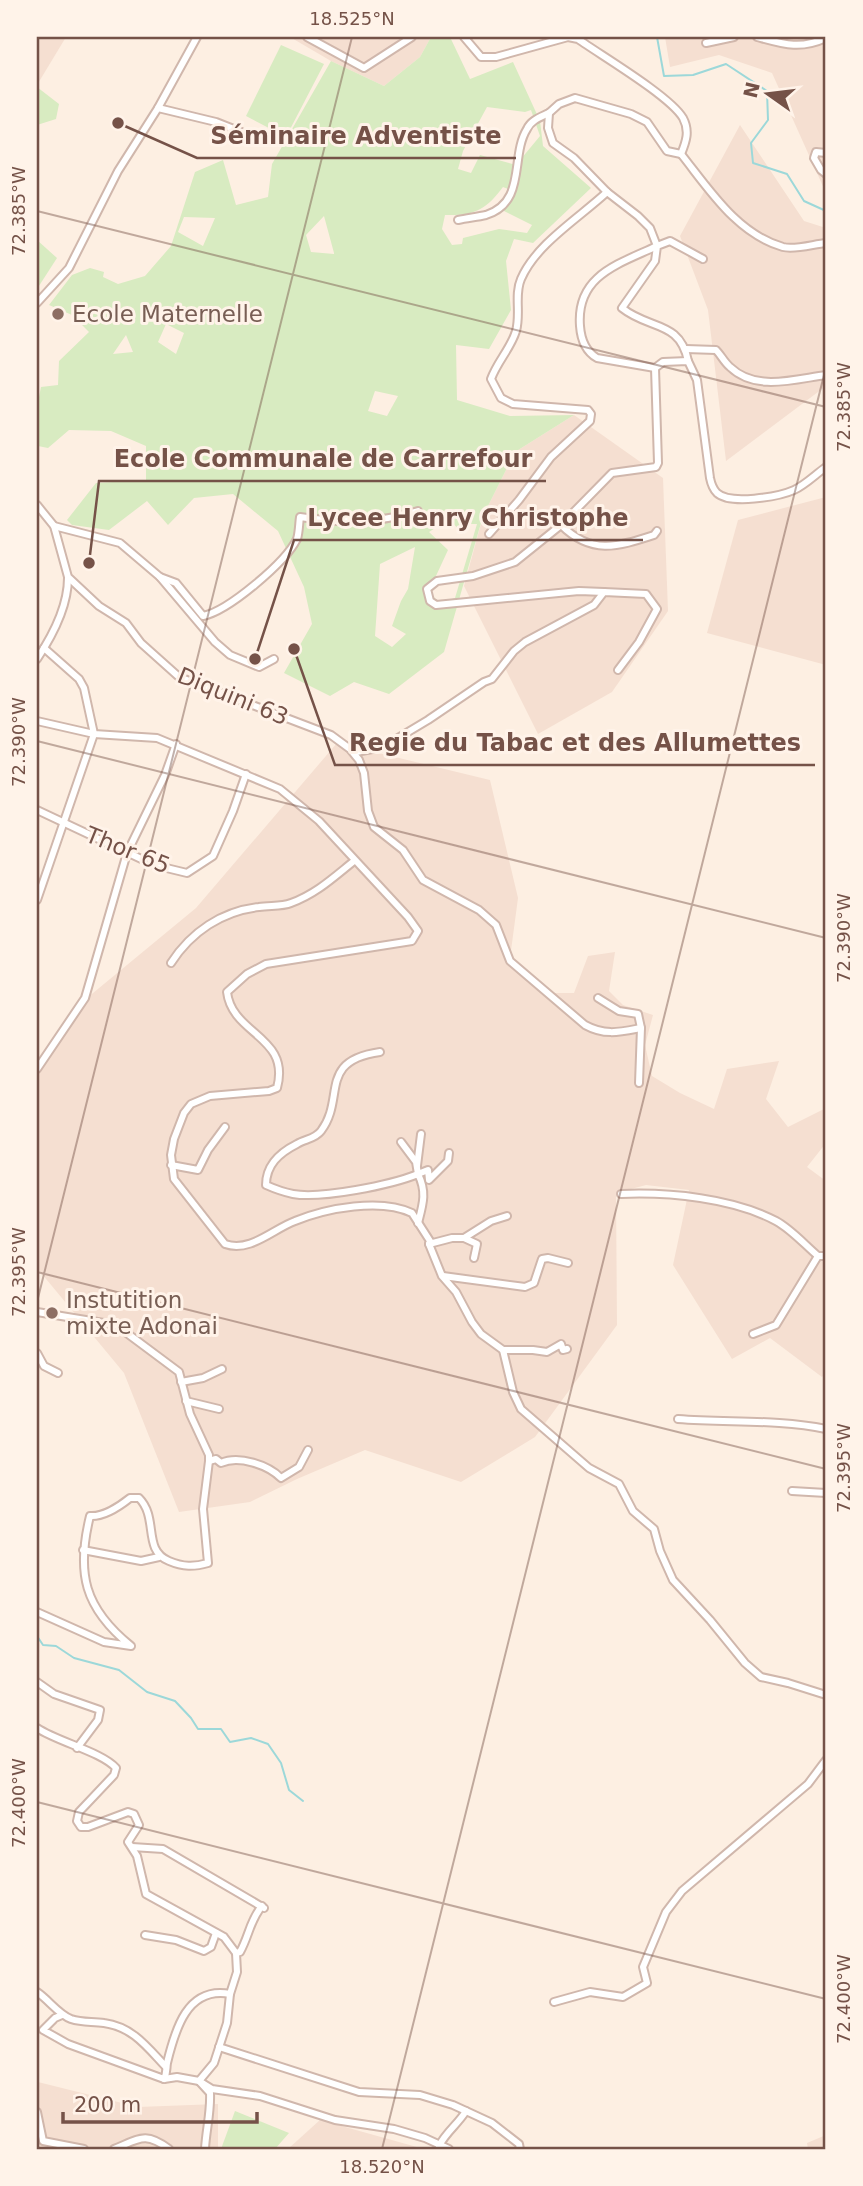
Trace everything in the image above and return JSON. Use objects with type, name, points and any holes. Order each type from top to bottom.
[{"type":"street","points":[[37,303],[69,268],[118,171],[158,108],[197,37]]},
{"type":"street","points":[[307,37],[364,68],[412,37]]},
{"type":"street","points":[[464,37],[481,57],[496,57],[568,37],[578,39],[668,102],[684,119],[688,139],[681,154]]},
{"type":"street","points":[[706,43],[734,37]]},
{"type":"street","points":[[757,37],[791,46],[814,43],[826,38]]},
{"type":"street","points":[[458,219],[489,214],[507,201],[518,176],[519,149],[526,130],[532,122],[559,104],[575,98],[631,114],[647,122],[667,151],[681,154],[724,209],[757,235],[785,247],[826,243]]},
{"type":"street","points":[[158,108],[216,122],[264,141]]},
{"type":"street","points":[[549,113],[548,128],[553,143],[574,158],[607,192],[650,228],[657,246],[655,261],[622,308],[677,335],[686,349],[688,361],[697,380],[709,478],[714,490],[719,495],[746,499],[780,494],[796,489],[826,467]]},
{"type":"street","points":[[826,153],[816,152],[814,158],[826,174]]},
{"type":"street","points":[[489,534],[551,457],[590,421],[589,410],[513,404],[501,398],[491,379],[495,366],[515,335],[520,313],[517,298],[520,280],[539,250],[607,192]]},
{"type":"street","points":[[688,361],[663,362],[655,368],[597,358],[582,342],[579,313],[586,290],[594,279],[657,246],[670,241],[703,260]]},
{"type":"street","points":[[686,349],[716,350],[730,367],[745,376],[769,384],[826,375]]},
{"type":"street","points":[[618,670],[639,642],[657,609],[646,594],[579,591],[436,605],[430,601],[428,589],[437,581],[473,576],[508,565],[561,525],[612,473],[657,466],[655,368]]},
{"type":"street","points":[[37,505],[54,526],[68,577],[64,608],[37,659]]},
{"type":"street","points":[[160,578],[176,583],[203,616],[216,613],[280,564],[297,539],[300,517],[326,521],[390,518],[418,511]]},
{"type":"street","points":[[561,525],[580,542],[598,546],[632,542],[654,535],[657,530]]},
{"type":"street","points":[[54,526],[120,543],[160,578],[215,642],[230,655],[259,667],[274,659]]},
{"type":"street","name":"Diquini 63","points":[[68,577],[99,606],[126,623],[141,643],[178,677],[331,735],[350,749]]},
{"type":"street","points":[[350,749],[356,751],[383,747],[428,720],[492,679],[524,642],[594,605],[604,592]]},
{"type":"street","points":[[37,900],[94,734],[84,688],[79,678],[44,648]]},
{"type":"street","points":[[37,721],[94,734],[157,738],[281,789],[318,821],[418,931],[412,941],[280,960],[247,974],[227,992],[234,1014],[271,1047],[278,1059],[281,1074],[277,1088],[269,1091],[210,1096],[191,1104],[184,1113],[174,1139],[171,1165],[174,1179],[225,1244],[246,1246],[296,1220],[363,1205],[379,1204],[404,1209],[412,1213],[430,1241],[442,1276],[456,1292],[481,1334],[503,1350],[547,1352],[561,1344],[563,1350],[567,1349]]},
{"type":"street","points":[[37,1069],[85,998],[127,852],[165,775],[176,744]]},
{"type":"street","points":[[350,749],[359,760],[364,773],[368,811],[374,827],[403,850],[423,880],[479,910],[496,925],[510,961],[585,1025],[607,1033],[641,1028]]},
{"type":"street","name":"Thor 65","points":[[37,810],[154,865],[187,873],[213,856],[246,774]]},
{"type":"street","points":[[171,964],[183,947],[219,917],[258,907],[288,905],[314,893],[354,861]]},
{"type":"street","points":[[598,998],[619,1011],[636,1013],[641,1028],[639,1083]]},
{"type":"street","points":[[380,1052],[363,1054],[347,1065],[335,1079],[327,1122],[318,1135],[297,1144],[276,1158],[266,1171],[267,1185],[295,1195],[319,1195],[360,1188],[417,1170],[428,1170],[429,1180]]},
{"type":"street","points":[[171,1165],[198,1170],[208,1150],[225,1127]]},
{"type":"street","points":[[417,1170],[421,1134]]},
{"type":"street","points":[[401,1142],[424,1188],[425,1195],[418,1223]]},
{"type":"street","points":[[424,1188],[449,1161],[449,1153]]},
{"type":"street","points":[[621,1194],[670,1195],[751,1210],[778,1222],[822,1256],[776,1325],[752,1334]]},
{"type":"street","points":[[464,1238],[491,1221],[507,1216]]},
{"type":"street","points":[[429,1244],[452,1237],[464,1238],[477,1244],[474,1258]]},
{"type":"street","points":[[442,1276],[525,1287],[534,1283],[542,1259],[568,1263]]},
{"type":"street","points":[[37,1312],[116,1325],[179,1372],[190,1414],[209,1455],[204,1509],[208,1563],[181,1566],[159,1557],[141,1561],[83,1550]]},
{"type":"street","points":[[503,1350],[513,1392],[521,1409],[589,1468],[619,1484],[633,1511],[654,1529],[673,1580],[745,1663],[761,1677],[826,1695]]},
{"type":"street","points":[[37,1353],[44,1366],[58,1373]]},
{"type":"street","points":[[181,1382],[203,1378],[222,1369]]},
{"type":"street","points":[[186,1401],[219,1409]]},
{"type":"street","points":[[678,1419],[718,1423],[799,1423],[826,1429]]},
{"type":"street","points":[[209,1461],[216,1459],[221,1463],[240,1460],[270,1467],[281,1478],[299,1467],[308,1450]]},
{"type":"street","points":[[792,1491],[826,1493]]},
{"type":"street","points":[[37,1612],[104,1642],[131,1646],[101,1617],[87,1592],[83,1550],[90,1516],[97,1517],[130,1498],[139,1498],[148,1513],[153,1546],[159,1557]]},
{"type":"street","points":[[37,1682],[54,1695],[100,1710],[99,1720],[77,1748]]},
{"type":"street","points":[[37,1728],[109,1760],[116,1768],[114,1775],[79,1812],[77,1821],[81,1827],[88,1827],[128,1812],[134,1814],[139,1825],[128,1839],[146,1894],[216,1933],[230,1943],[236,1953],[237,1972],[230,1994],[227,2023],[214,2063],[199,2081]]},
{"type":"street","points":[[554,2002],[590,1992],[623,1997],[647,1983],[643,1967],[666,1912],[681,1891],[808,1784],[826,1760]]},
{"type":"street","points":[[132,1846],[163,1849],[264,1907],[252,1918],[246,1942],[240,1952],[236,1953]]},
{"type":"street","points":[[145,1936],[176,1940],[204,1951],[211,1947],[216,1933]]},
{"type":"street","points":[[37,1992],[50,2001],[62,2015],[86,2023],[102,2022],[118,2026],[142,2039],[166,2067]]},
{"type":"street","points":[[164,2079],[185,2011],[205,1996],[230,1994]]},
{"type":"street","points":[[62,2015],[40,2030],[68,2044],[164,2079],[177,2077],[199,2081],[212,2089],[260,2096],[335,2120],[394,2129],[425,2138],[449,2149]]},
{"type":"street","points":[[219,2047],[359,2092],[420,2095],[492,2123],[519,2144],[520,2149]]},
{"type":"street","points":[[199,2081],[210,2093],[211,2113],[206,2130],[205,2149]]},
{"type":"street","points":[[439,2146],[445,2134],[461,2120],[466,2111]]},
{"type":"street","points":[[37,2112],[43,2141],[84,2149]]},
{"type":"street","points":[[114,2149],[146,2136],[169,2149]]},
{"type":"shaded area","points":[[37,37],[66,37],[37,85]]},
{"type":"shaded area","points":[[290,37],[431,37],[420,57],[384,86],[331,61]]},
{"type":"shaded area","points":[[665,37],[826,37],[826,193],[772,73],[719,55],[670,67]]},
{"type":"shaded area","points":[[740,125],[804,221],[826,228],[826,386],[726,461],[708,310],[680,236]]},
{"type":"shaded area","points":[[574,415],[663,478],[668,611],[612,692],[538,734],[464,586],[483,516],[515,452]]},
{"type":"shaded area","points":[[826,497],[826,665],[707,633],[738,520]]},
{"type":"shaded area","points":[[337,743],[490,780],[518,898],[510,958],[547,993],[574,993],[588,956],[615,952],[609,991],[623,1005],[653,1015],[645,1045],[652,1076],[714,1109],[727,1069],[779,1061],[766,1099],[788,1127],[826,1108],[826,1143],[807,1167],[826,1181],[826,1372],[822,1377],[770,1338],[732,1359],[673,1265],[689,1190],[646,1185],[616,1193],[617,1325],[535,1437],[461,1482],[365,1450],[250,1502],[179,1512],[124,1373],[37,1268],[37,1077],[87,998],[196,908]]},
{"type":"shaded area","points":[[38,2082],[138,2107],[218,2104],[218,2149],[37,2149]]},
{"type":"shaded area","points":[[320,2120],[424,2149],[288,2149]]},
{"type":"shaded area","points":[[826,2135],[826,2149],[808,2149],[807,2143]]},
{"type":"green space","points":[[431,37],[450,37],[470,79],[513,62],[540,121],[543,146],[591,188],[533,243],[514,239],[506,261],[511,310],[489,349],[456,345],[457,400],[510,416],[574,415],[515,452],[483,516],[444,652],[389,694],[354,682],[330,696],[284,673],[312,624],[304,587],[278,531],[233,494],[194,498],[168,525],[147,501],[109,530],[72,525],[67,520],[96,483],[146,480],[146,446],[111,431],[69,430],[48,448],[38,446],[37,475],[37,397],[41,387],[58,385],[59,361],[89,332],[72,315],[49,305],[72,275],[90,268],[104,272],[103,277],[118,284],[145,276],[171,246],[195,172],[223,160],[236,205],[268,197],[272,164],[331,61],[384,86],[420,57]],"holes":[[[487,107],[525,112],[531,110],[540,136],[516,165],[480,155],[471,173],[458,169],[463,151]],[[503,187],[511,190],[504,211],[532,225],[527,233],[499,229],[463,238],[462,244],[452,245],[442,229],[445,215],[472,213],[491,201]],[[324,216],[334,254],[311,252],[306,235]],[[184,217],[215,218],[203,246],[178,232]],[[166,324],[184,333],[176,354],[158,342]],[[126,335],[133,352],[113,354]],[[375,391],[398,396],[387,416],[368,411]],[[449,519],[463,534],[470,524],[477,524],[455,598],[439,603],[429,591],[448,550],[429,532]],[[415,547],[408,589],[392,626],[406,634],[392,647],[375,636],[380,564]]]},
{"type":"green space","points":[[281,45],[324,64],[286,137],[246,116]]},
{"type":"green space","points":[[37,87],[59,104],[56,119],[37,125]]},
{"type":"green space","points":[[37,240],[57,258],[37,289]]},
{"type":"green space","points":[[235,2111],[289,2133],[275,2149],[221,2149]]},
{"type":"waterway","points":[[657,37],[664,76],[693,75],[726,64],[767,91],[768,120],[751,143],[753,163],[787,174],[804,201],[826,211]]},
{"type":"waterway","points":[[37,1636],[43,1645],[56,1646],[74,1658],[119,1670],[147,1692],[175,1701],[198,1729],[221,1729],[230,1742],[251,1738],[268,1744],[281,1763],[289,1790],[303,1801]]},
{"type":"place","name":"Séminaire Adventiste","points":[[118,123]]},
{"type":"place","name":"Ecole Maternelle","points":[[58,314]]},
{"type":"place","name":"Ecole Communale de Carrefour","points":[[89,563]]},
{"type":"place","name":"Regie du Tabac et des Allumettes","points":[[294,649]]},
{"type":"place","name":"Lycee Henry Christophe","points":[[255,659]]},
{"type":"place","name":"Instutition mixte Adonai","points":[[52,1313]]}]
